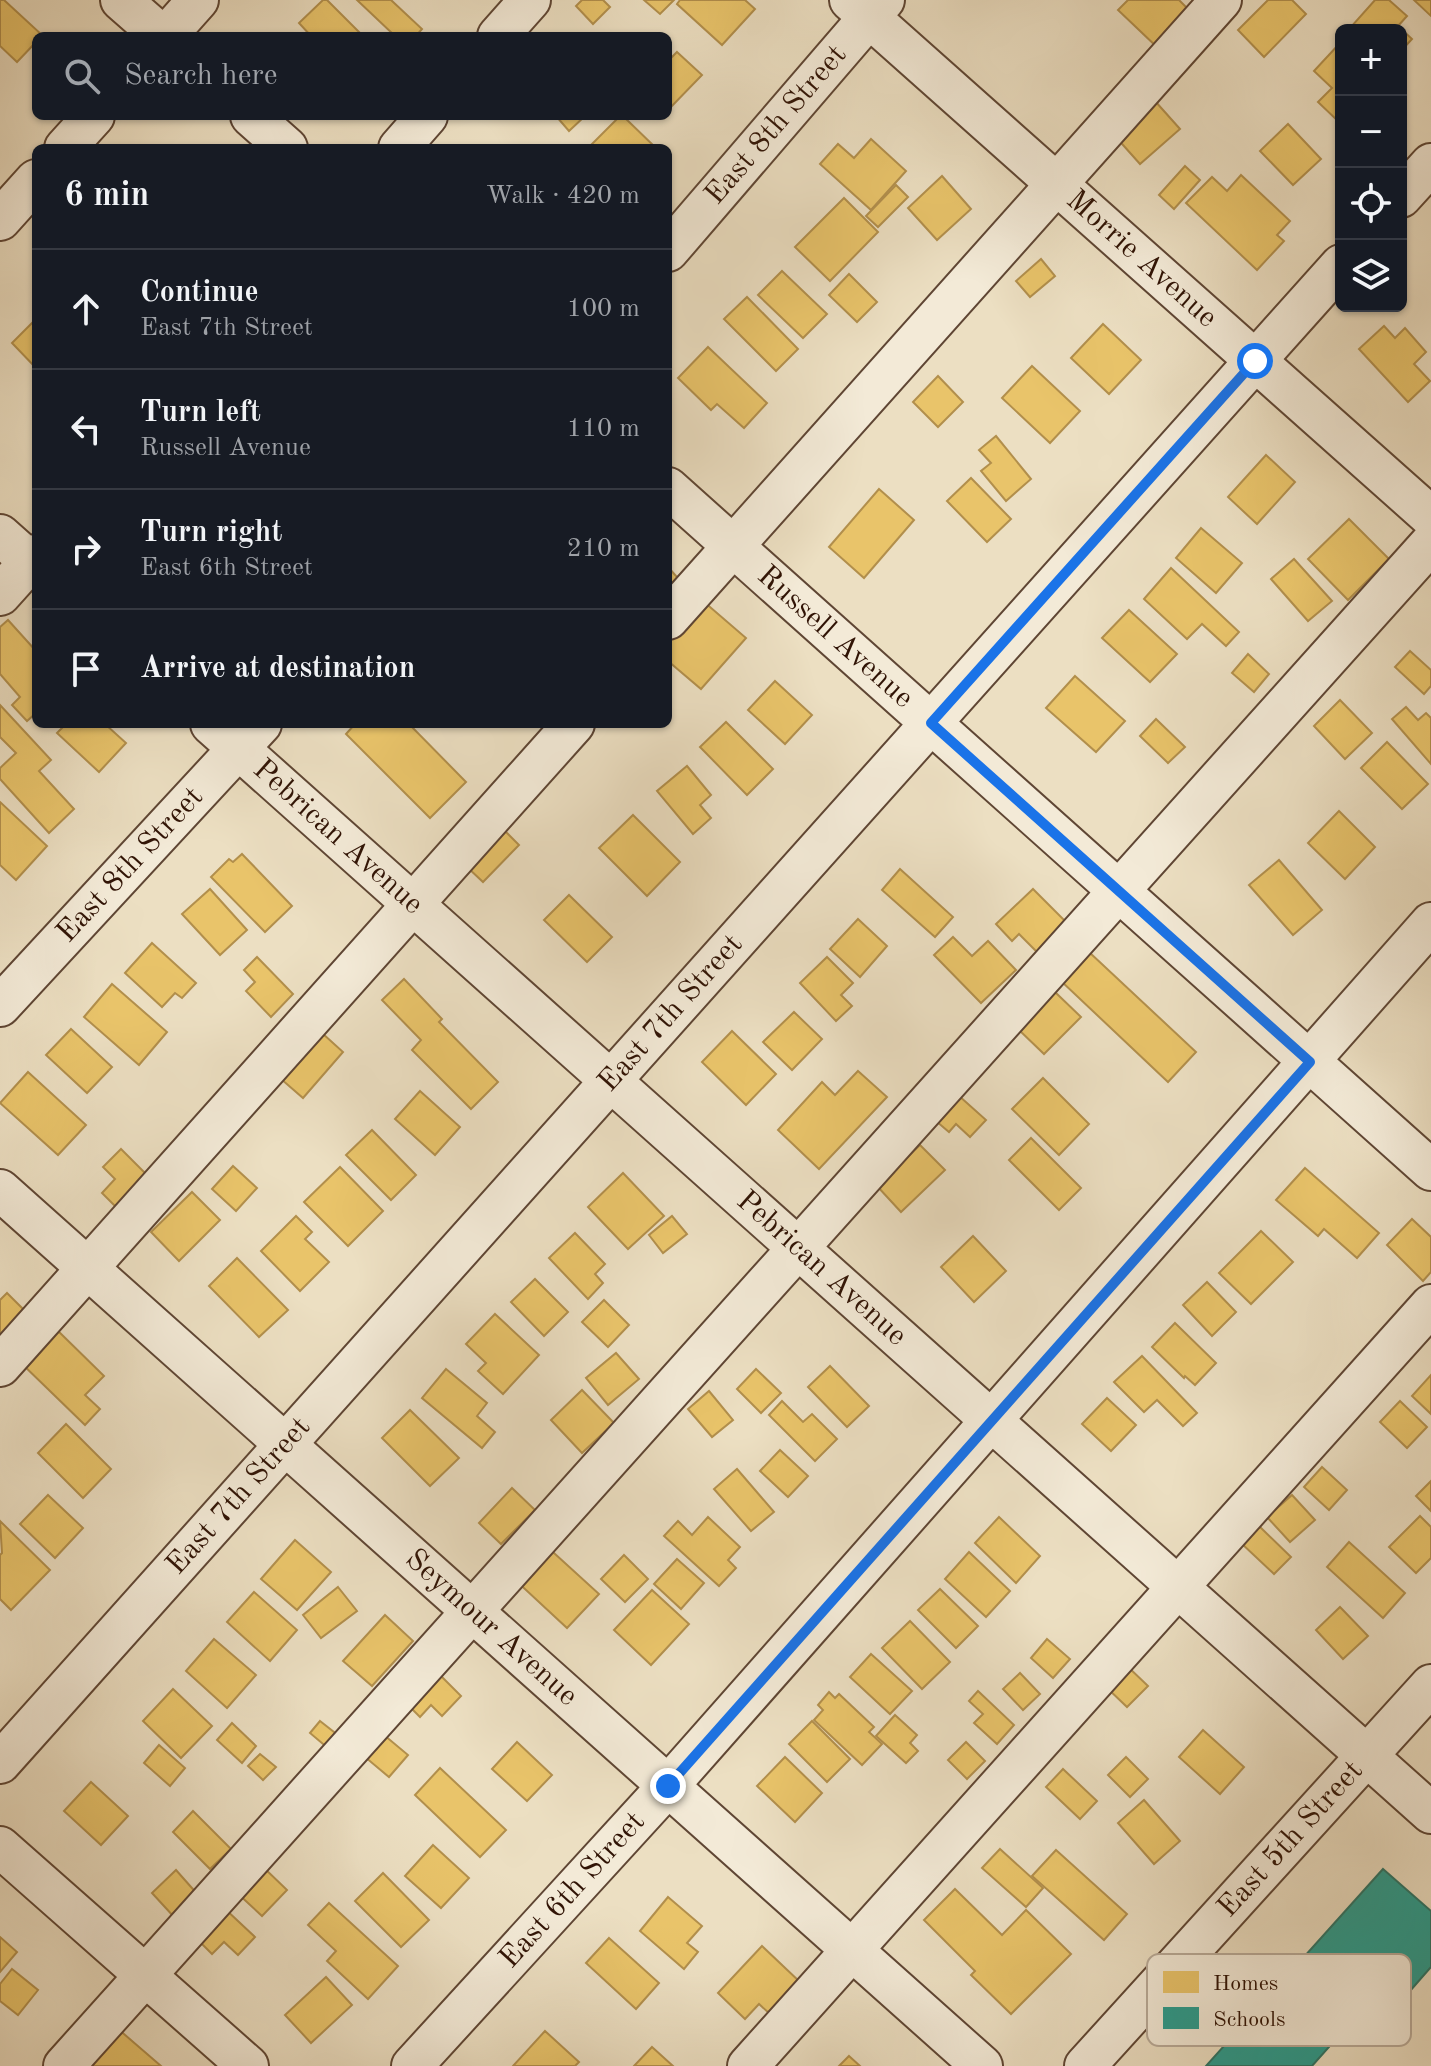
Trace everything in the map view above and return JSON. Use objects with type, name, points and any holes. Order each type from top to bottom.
[{"type":"street","points":[[121,0],[159,32]]},
{"type":"street","points":[[168,32],[198,0]]},
{"type":"street","points":[[502,32],[530,0]]},
{"type":"street","points":[[672,615],[1221,0]]},
{"type":"street","name":"Morrie Avenue","points":[[868,6],[1057,184],[1431,517]]},
{"type":"street","name":"East 8th Street","points":[[672,246],[868,6]]},
{"type":"street","points":[[69,144],[90,120]]},
{"type":"street","points":[[256,120],[282,144]]},
{"type":"street","points":[[402,144],[424,120]]},
{"type":"street","points":[[1407,190],[1431,164]]},
{"type":"street","points":[[0,220],[32,184]]},
{"type":"street","name":"East 7th Street","points":[[0,1763],[1335,272]]},
{"type":"street","name":"Russell Avenue","points":[[672,492],[1431,1170]]},
{"type":"street","points":[[0,535],[32,559]]},
{"type":"street","points":[[64,2066],[1431,543]]},
{"type":"street","points":[[0,595],[32,563]]},
{"type":"street","points":[[0,1366],[570,728]]},
{"type":"street","name":"East 8th Street","points":[[0,1006],[237,732]]},
{"type":"street","name":"Pebrican Avenue","points":[[237,732],[413,904],[1431,1813]]},
{"type":"street","name":"East 6th Street","points":[[412,2066],[668,1786],[1431,923]]},
{"type":"street","name":"Seymour Avenue","points":[[0,1190],[982,2066]]},
{"type":"street","points":[[748,2066],[1431,1305]]},
{"type":"street","name":"East 5th Street","points":[[1187,1954],[1431,1685]]},
{"type":"street","points":[[0,1847],[248,2066]]},
{"type":"street","name":"East 5th Street","points":[[1085,2066],[1147,1998]]},
{"type":"building: Homes","points":[[0,0],[4,0],[39,32],[32,32],[32,46],[17,62],[0,46]]},
{"type":"building: Homes","points":[[323,0],[327,0],[359,32],[307,32],[299,23]]},
{"type":"building: Homes","points":[[357,0],[391,0],[422,29],[419,32],[391,32]]},
{"type":"building: Homes","points":[[582,0],[603,0],[610,7],[593,24],[576,6]]},
{"type":"building: Homes","points":[[644,0],[674,0],[660,14]]},
{"type":"building: Homes","points":[[680,0],[745,0],[755,9],[722,45],[677,4]]},
{"type":"building: Homes","points":[[1128,0],[1179,0],[1193,14],[1159,49],[1118,10]]},
{"type":"building: Homes","points":[[1268,0],[1292,0],[1306,14],[1264,57],[1238,30]]},
{"type":"building: Homes","points":[[1375,0],[1389,0],[1407,16],[1400,24],[1354,24]]},
{"type":"building: Homes","points":[[1414,0],[1431,0],[1431,16]]},
{"type":"building: Homes","points":[[1335,48],[1335,118],[1318,102],[1332,88],[1314,71]]},
{"type":"building: Homes","points":[[677,52],[702,75],[672,106],[672,57]]},
{"type":"building: Homes","points":[[1155,101],[1180,129],[1140,164],[1115,136]]},
{"type":"building: Homes","points":[[559,120],[581,120],[569,131]]},
{"type":"building: Homes","points":[[616,120],[627,120],[652,144],[592,144]]},
{"type":"building: Homes","points":[[1288,124],[1321,159],[1293,185],[1260,151]]},
{"type":"building: Homes","points":[[871,139],[906,171],[871,210],[820,164],[838,144],[854,158]]},
{"type":"building: Homes","points":[[1185,166],[1200,180],[1174,209],[1159,195]]},
{"type":"building: Homes","points":[[1241,175],[1290,221],[1277,235],[1284,241],[1257,270],[1186,203],[1212,177],[1227,191]]},
{"type":"building: Homes","points":[[942,176],[971,209],[937,240],[908,208]]},
{"type":"building: Homes","points":[[896,185],[908,197],[878,227],[866,216]]},
{"type":"building: Homes","points":[[844,198],[878,232],[830,281],[795,247]]},
{"type":"building: Homes","points":[[1041,259],[1055,276],[1030,297],[1016,281]]},
{"type":"building: Homes","points":[[782,271],[827,314],[803,338],[758,295]]},
{"type":"building: Homes","points":[[849,274],[877,302],[857,322],[829,295]]},
{"type":"building: Homes","points":[[747,297],[798,349],[776,371],[724,319]]},
{"type":"building: Homes","points":[[32,323],[32,364],[12,343]]},
{"type":"building: Homes","points":[[1103,324],[1141,360],[1109,394],[1071,358]]},
{"type":"building: Homes","points":[[1384,326],[1395,338],[1405,328],[1426,352],[1414,364],[1430,381],[1408,402],[1359,349]]},
{"type":"building: Homes","points":[[708,347],[767,403],[744,428],[717,404],[711,410],[678,378]]},
{"type":"building: Homes","points":[[1032,366],[1080,411],[1050,443],[1002,398]]},
{"type":"building: Homes","points":[[938,376],[963,402],[938,427],[913,402]]},
{"type":"building: Homes","points":[[996,436],[1031,479],[1006,501],[981,471],[991,463],[979,450]]},
{"type":"building: Homes","points":[[1266,455],[1295,482],[1257,524],[1228,497]]},
{"type":"building: Homes","points":[[971,478],[1011,519],[987,542],[947,501]]},
{"type":"building: Homes","points":[[879,489],[914,520],[864,578],[829,547]]},
{"type":"building: Homes","points":[[1349,519],[1389,559],[1348,600],[1308,559]]},
{"type":"building: Homes","points":[[1201,528],[1242,563],[1216,593],[1176,558]]},
{"type":"building: Homes","points":[[1294,559],[1332,601],[1308,621],[1271,579]]},
{"type":"building: Homes","points":[[1171,568],[1239,632],[1226,646],[1202,624],[1187,639],[1144,599]]},
{"type":"building: Homes","points":[[672,572],[684,585],[672,596]]},
{"type":"building: Homes","points":[[703,601],[746,638],[701,689],[672,664],[672,636]]},
{"type":"building: Homes","points":[[1129,610],[1177,654],[1150,682],[1102,638]]},
{"type":"building: Homes","points":[[8,620],[32,647],[32,717],[27,721],[12,705],[20,697],[0,674],[0,627]]},
{"type":"building: Homes","points":[[1410,651],[1431,670],[1431,686],[1424,694],[1395,667]]},
{"type":"building: Homes","points":[[1248,654],[1269,674],[1254,692],[1232,673]]},
{"type":"building: Homes","points":[[1075,676],[1125,721],[1096,752],[1046,708]]},
{"type":"building: Homes","points":[[775,681],[812,715],[785,744],[748,710]]},
{"type":"building: Homes","points":[[1340,700],[1372,733],[1345,759],[1314,726]]},
{"type":"building: Homes","points":[[0,705],[51,760],[39,771],[74,809],[49,833],[0,779],[0,768],[16,753],[0,737]]},
{"type":"building: Homes","points":[[1406,707],[1418,720],[1426,713],[1431,718],[1431,764],[1392,719]]},
{"type":"building: Homes","points":[[1156,719],[1185,747],[1168,763],[1140,736]]},
{"type":"building: Homes","points":[[726,722],[773,769],[747,795],[700,747]]},
{"type":"building: Homes","points":[[62,728],[109,728],[126,743],[99,772],[57,733]]},
{"type":"building: Homes","points":[[351,728],[413,728],[466,782],[430,818],[346,734]]},
{"type":"building: Homes","points":[[1387,742],[1428,784],[1402,809],[1361,768]]},
{"type":"building: Homes","points":[[687,766],[711,795],[700,805],[711,818],[693,834],[657,791]]},
{"type":"building: Homes","points":[[0,802],[47,846],[16,880],[0,865]]},
{"type":"building: Homes","points":[[1339,811],[1375,847],[1345,879],[1308,843]]},
{"type":"building: Homes","points":[[633,815],[680,862],[647,896],[599,848]]},
{"type":"building: Homes","points":[[503,829],[519,845],[483,882],[466,866]]},
{"type":"building: Homes","points":[[242,854],[292,906],[265,932],[211,877],[229,859],[233,862]]},
{"type":"building: Homes","points":[[1279,860],[1322,910],[1293,935],[1249,885]]},
{"type":"building: Homes","points":[[900,869],[953,917],[935,937],[882,890]]},
{"type":"building: Homes","points":[[210,889],[247,930],[220,955],[182,914]]},
{"type":"building: Homes","points":[[1033,889],[1067,923],[1037,952],[1019,934],[1012,941],[996,924]]},
{"type":"building: Homes","points":[[569,895],[612,937],[587,962],[544,920]]},
{"type":"building: Homes","points":[[858,919],[887,946],[860,977],[830,949]]},
{"type":"building: Homes","points":[[953,937],[972,956],[988,941],[1016,970],[981,1003],[934,955]]},
{"type":"building: Homes","points":[[152,943],[196,983],[182,998],[175,993],[162,1007],[125,973]]},
{"type":"building: Homes","points":[[1089,952],[1196,1052],[1168,1082],[1061,981]]},
{"type":"building: Homes","points":[[257,957],[293,994],[271,1017],[246,991],[255,982],[244,970]]},
{"type":"building: Homes","points":[[827,957],[853,983],[841,995],[852,1006],[836,1021],[800,983]]},
{"type":"building: Homes","points":[[404,979],[442,1019],[439,1022],[498,1082],[471,1109],[412,1050],[421,1040],[382,1000]]},
{"type":"building: Homes","points":[[112,984],[167,1032],[139,1065],[84,1017]]},
{"type":"building: Homes","points":[[1055,992],[1081,1017],[1044,1054],[1018,1029]]},
{"type":"building: Homes","points":[[794,1012],[822,1039],[792,1070],[763,1042]]},
{"type":"building: Homes","points":[[71,1029],[112,1067],[87,1093],[46,1055]]},
{"type":"building: Homes","points":[[732,1031],[776,1074],[746,1105],[702,1062]]},
{"type":"building: Homes","points":[[322,1033],[343,1052],[303,1098],[281,1079]]},
{"type":"building: Homes","points":[[858,1071],[887,1097],[819,1169],[778,1130],[822,1082],[835,1095]]},
{"type":"building: Homes","points":[[28,1072],[86,1125],[58,1155],[0,1103]]},
{"type":"building: Homes","points":[[1043,1078],[1089,1124],[1059,1155],[1012,1109]]},
{"type":"building: Homes","points":[[420,1091],[460,1127],[435,1155],[395,1119]]},
{"type":"building: Homes","points":[[958,1095],[986,1120],[970,1137],[956,1124],[949,1132],[936,1121]]},
{"type":"building: Homes","points":[[372,1130],[416,1175],[391,1200],[346,1155]]},
{"type":"building: Homes","points":[[1031,1138],[1081,1188],[1059,1210],[1009,1160]]},
{"type":"building: Homes","points":[[920,1145],[945,1170],[901,1212],[877,1186]]},
{"type":"building: Homes","points":[[121,1149],[153,1181],[122,1213],[102,1193],[115,1179],[103,1167]]},
{"type":"building: Homes","points":[[233,1166],[257,1188],[236,1211],[212,1189]]},
{"type":"building: Homes","points":[[340,1167],[383,1211],[348,1246],[304,1202]]},
{"type":"building: Homes","points":[[1305,1168],[1379,1233],[1357,1258],[1324,1229],[1318,1236],[1276,1200]]},
{"type":"building: Homes","points":[[623,1173],[664,1216],[628,1249],[588,1207]]},
{"type":"building: Homes","points":[[192,1192],[220,1220],[179,1261],[151,1232]]},
{"type":"building: Homes","points":[[296,1216],[312,1232],[305,1239],[329,1262],[300,1291],[261,1251]]},
{"type":"building: Homes","points":[[672,1216],[687,1234],[663,1253],[649,1235]]},
{"type":"building: Homes","points":[[1412,1219],[1431,1237],[1431,1272],[1423,1281],[1387,1245]]},
{"type":"building: Homes","points":[[1261,1231],[1293,1262],[1251,1304],[1219,1273]]},
{"type":"building: Homes","points":[[575,1233],[605,1264],[595,1274],[603,1283],[588,1299],[549,1258]]},
{"type":"building: Homes","points":[[973,1236],[1006,1271],[974,1302],[941,1267]]},
{"type":"building: Homes","points":[[237,1258],[288,1310],[259,1337],[209,1286]]},
{"type":"building: Homes","points":[[535,1279],[568,1312],[544,1336],[511,1302]]},
{"type":"building: Homes","points":[[1207,1282],[1236,1312],[1212,1336],[1183,1305]]},
{"type":"building: Homes","points":[[7,1293],[34,1320],[0,1346],[0,1300]]},
{"type":"building: Homes","points":[[604,1300],[629,1325],[608,1347],[582,1322]]},
{"type":"building: Homes","points":[[495,1314],[539,1355],[503,1394],[478,1371],[486,1363],[466,1344]]},
{"type":"building: Homes","points":[[1175,1323],[1216,1363],[1195,1385],[1152,1347]]},
{"type":"building: Homes","points":[[53,1326],[104,1376],[85,1395],[100,1409],[85,1425],[19,1361]]},
{"type":"building: Homes","points":[[616,1353],[639,1379],[608,1405],[586,1378]]},
{"type":"building: Homes","points":[[1142,1356],[1197,1413],[1183,1426],[1157,1400],[1144,1412],[1114,1382]]},
{"type":"building: Homes","points":[[830,1366],[869,1406],[847,1427],[808,1387]]},
{"type":"building: Homes","points":[[446,1369],[487,1403],[477,1416],[495,1432],[482,1448],[422,1398]]},
{"type":"building: Homes","points":[[756,1369],[781,1393],[761,1413],[737,1389]]},
{"type":"building: Homes","points":[[1431,1375],[1431,1414],[1412,1396]]},
{"type":"building: Homes","points":[[582,1390],[614,1423],[582,1453],[551,1420]]},
{"type":"building: Homes","points":[[709,1391],[733,1420],[712,1437],[688,1409]]},
{"type":"building: Homes","points":[[1107,1398],[1136,1425],[1111,1451],[1082,1424]]},
{"type":"building: Homes","points":[[782,1401],[803,1422],[812,1414],[837,1439],[815,1461],[769,1415]]},
{"type":"building: Homes","points":[[1400,1401],[1427,1427],[1407,1448],[1380,1422]]},
{"type":"building: Homes","points":[[410,1410],[459,1458],[430,1486],[382,1438]]},
{"type":"building: Homes","points":[[66,1424],[111,1469],[83,1498],[38,1453]]},
{"type":"building: Homes","points":[[780,1450],[808,1476],[788,1497],[760,1471]]},
{"type":"building: Homes","points":[[1322,1467],[1347,1490],[1329,1510],[1304,1487]]},
{"type":"building: Homes","points":[[737,1469],[774,1512],[751,1531],[714,1489]]},
{"type":"building: Homes","points":[[1431,1481],[1431,1511],[1416,1496]]},
{"type":"building: Homes","points":[[512,1488],[535,1510],[501,1544],[479,1523]]},
{"type":"building: Homes","points":[[48,1495],[83,1528],[55,1558],[20,1524]]},
{"type":"building: Homes","points":[[1292,1495],[1315,1520],[1290,1542],[1267,1517]]},
{"type":"building: Homes","points":[[1420,1516],[1431,1527],[1431,1558],[1416,1573],[1389,1547]]},
{"type":"building: Homes","points":[[708,1517],[740,1547],[728,1560],[736,1568],[719,1586],[664,1536],[678,1521],[692,1535]]},
{"type":"building: Homes","points":[[999,1517],[1040,1556],[1016,1583],[975,1543]]},
{"type":"building: Homes","points":[[0,1521],[50,1570],[11,1610],[0,1599]]},
{"type":"building: Homes","points":[[1258,1525],[1291,1557],[1274,1574],[1241,1543]]},
{"type":"building: Homes","points":[[295,1540],[331,1572],[297,1610],[261,1579]]},
{"type":"building: Homes","points":[[1349,1542],[1405,1593],[1383,1618],[1327,1567]]},
{"type":"building: Homes","points":[[543,1543],[599,1594],[567,1628],[512,1577]]},
{"type":"building: Homes","points":[[969,1552],[1010,1591],[986,1617],[945,1579]]},
{"type":"building: Homes","points":[[624,1555],[648,1579],[625,1602],[601,1579]]},
{"type":"building: Homes","points":[[677,1559],[704,1583],[681,1609],[654,1584]]},
{"type":"building: Homes","points":[[338,1587],[357,1611],[321,1638],[303,1615]]},
{"type":"building: Homes","points":[[940,1589],[978,1626],[956,1648],[918,1610]]},
{"type":"building: Homes","points":[[652,1590],[689,1624],[651,1665],[614,1630]]},
{"type":"building: Homes","points":[[254,1592],[297,1630],[270,1661],[227,1622]]},
{"type":"building: Homes","points":[[1340,1607],[1368,1636],[1343,1659],[1316,1630]]},
{"type":"building: Homes","points":[[385,1615],[413,1641],[372,1686],[343,1661]]},
{"type":"building: Homes","points":[[910,1621],[950,1662],[922,1689],[882,1648]]},
{"type":"building: Homes","points":[[214,1639],[256,1675],[227,1708],[186,1671]]},
{"type":"building: Homes","points":[[1047,1639],[1070,1659],[1053,1678],[1031,1658]]},
{"type":"building: Homes","points":[[871,1654],[912,1691],[890,1714],[850,1677]]},
{"type":"building: Homes","points":[[1125,1664],[1148,1686],[1127,1707],[1104,1685]]},
{"type":"building: Homes","points":[[438,1673],[461,1696],[442,1716],[431,1705],[420,1717],[407,1704]]},
{"type":"building: Homes","points":[[1020,1673],[1040,1694],[1023,1710],[1003,1689]]},
{"type":"building: Homes","points":[[173,1689],[212,1726],[181,1758],[143,1721]]},
{"type":"building: Homes","points":[[978,1691],[1014,1725],[997,1744],[974,1723],[983,1714],[969,1701]]},
{"type":"building: Homes","points":[[829,1692],[835,1698],[839,1694],[874,1727],[869,1732],[882,1744],[862,1765],[814,1720],[823,1710],[818,1705]]},
{"type":"building: Homes","points":[[895,1715],[917,1735],[910,1743],[918,1751],[906,1763],[876,1736]]},
{"type":"building: Homes","points":[[320,1721],[339,1736],[329,1749],[310,1733]]},
{"type":"building: Homes","points":[[812,1721],[850,1759],[827,1782],[789,1744]]},
{"type":"building: Homes","points":[[232,1723],[256,1746],[242,1763],[217,1740]]},
{"type":"building: Homes","points":[[1203,1730],[1244,1767],[1220,1794],[1179,1757]]},
{"type":"building: Homes","points":[[384,1735],[408,1755],[389,1777],[365,1757]]},
{"type":"building: Homes","points":[[517,1742],[552,1775],[527,1801],[492,1769]]},
{"type":"building: Homes","points":[[966,1742],[985,1761],[967,1779],[948,1760]]},
{"type":"building: Homes","points":[[159,1745],[185,1768],[170,1786],[144,1763]]},
{"type":"building: Homes","points":[[260,1754],[276,1767],[263,1780],[248,1766]]},
{"type":"building: Homes","points":[[785,1757],[822,1793],[795,1822],[757,1786]]},
{"type":"building: Homes","points":[[1126,1757],[1148,1779],[1130,1797],[1108,1775]]},
{"type":"building: Homes","points":[[440,1768],[506,1830],[480,1857],[415,1795]]},
{"type":"building: Homes","points":[[1063,1769],[1097,1801],[1080,1819],[1046,1787]]},
{"type":"building: Homes","points":[[91,1782],[128,1816],[101,1845],[64,1811]]},
{"type":"building: Homes","points":[[1144,1800],[1180,1841],[1154,1864],[1118,1823]]},
{"type":"building: Homes","points":[[193,1811],[231,1849],[210,1869],[173,1832]]},
{"type":"building: Homes","points":[[433,1845],[469,1878],[441,1908],[405,1876]]},
{"type":"building: Homes","points":[[1000,1849],[1043,1888],[1026,1907],[982,1868]]},
{"type":"building: Homes","points":[[1056,1850],[1127,1914],[1104,1940],[1032,1876]]},
{"type":"building: Homes","points":[[261,1865],[287,1890],[262,1916],[236,1892]]},
{"type":"building: Homes","points":[[176,1870],[199,1896],[175,1918],[152,1893]]},
{"type":"building: Homes","points":[[383,1873],[429,1920],[401,1947],[355,1901]]},
{"type":"building: Homes","points":[[955,1889],[1002,1935],[1026,1910],[1071,1954],[1011,2014],[971,1975],[975,1971],[924,1920]]},
{"type":"building: Homes","points":[[668,1897],[702,1926],[687,1943],[698,1952],[684,1969],[640,1931]]},
{"type":"building: Homes","points":[[329,1903],[398,1966],[368,1999],[327,1961],[336,1951],[308,1925]]},
{"type":"building: Homes","points":[[223,1907],[255,1937],[238,1955],[224,1942],[212,1954],[195,1937]]},
{"type":"building: Homes","points":[[0,1937],[17,1952],[0,1972]]},
{"type":"building: Homes","points":[[609,1938],[659,1983],[636,2009],[586,1963]]},
{"type":"building: Homes","points":[[762,1946],[800,1982],[770,2014],[759,2004],[745,2019],[718,1993]]},
{"type":"building: Homes","points":[[12,1969],[38,1990],[18,2015],[0,2001],[0,1984]]},
{"type":"building: Homes","points":[[326,1977],[352,2005],[311,2043],[285,2015]]},
{"type":"building: Homes","points":[[117,2028],[161,2066],[83,2066]]},
{"type":"building: Homes","points":[[545,2031],[579,2062],[575,2066],[513,2066]]},
{"type":"building: Homes","points":[[652,2047],[673,2066],[634,2066]]},
{"type":"building: Homes","points":[[849,2056],[860,2066],[839,2066]]},
{"type":"building: Schools","points":[[1383,1869],[1431,1911],[1431,1967],[1411,1990],[1411,1954],[1307,1954]]},
{"type":"building: Schools","points":[[1224,2046],[1330,2046],[1312,2066],[1206,2066]]},
{"type":"route","points":[[668,1786],[1310,1062],[931,723],[1255,361]]}]
